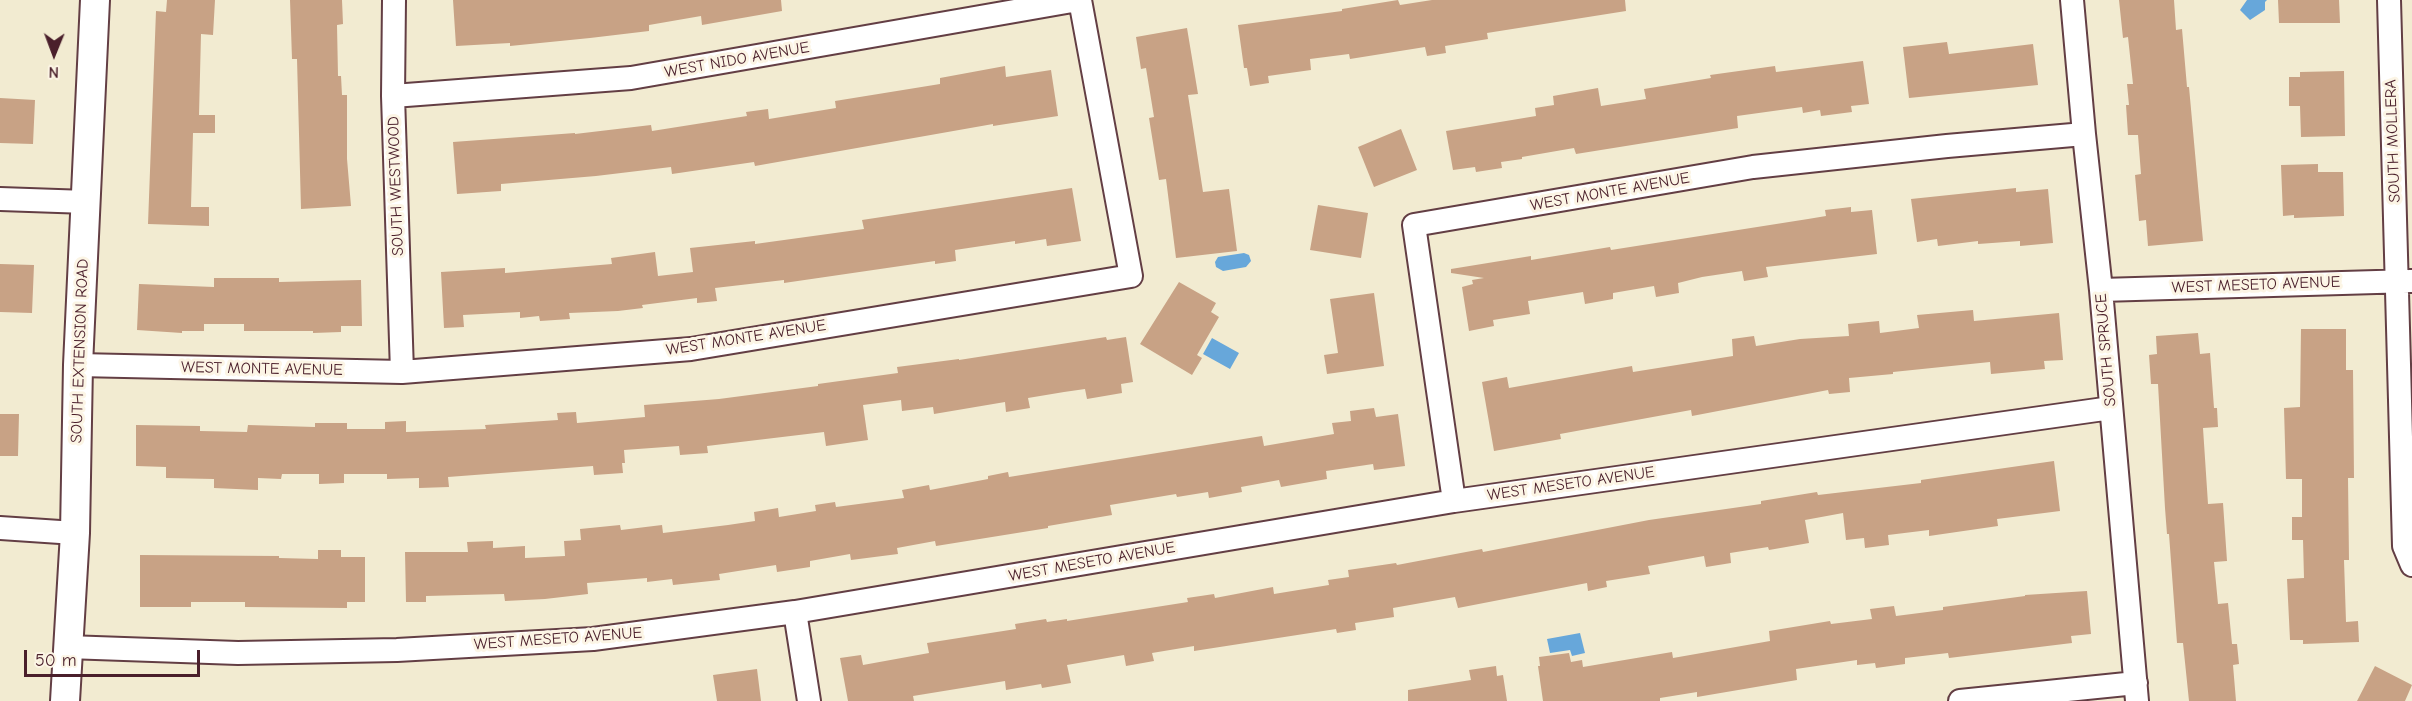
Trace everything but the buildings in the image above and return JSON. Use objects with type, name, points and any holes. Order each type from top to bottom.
[{"type":"street","name":"SOUTH EXTENSION ROAD","points":[[65,701],[75,533],[78,364],[95,0]]},
{"type":"street","name":"SOUTH WESTWOOD","points":[[394,0],[393,96],[402,372]]},
{"type":"street","name":"WEST NIDO AVENUE","points":[[393,96],[631,78],[1079,0]]},
{"type":"street","name":"WEST MONTE AVENUE","points":[[78,364],[402,372],[690,349],[1131,276],[1079,0]]},
{"type":"street","name":"SOUTH SPRUCE","points":[[2072,0],[2101,290],[2136,692]]},
{"type":"street","name":"SOUTH MOLLERA","points":[[2389,0],[2405,281],[2404,546],[2412,565]]},
{"type":"street","name":"WEST MONTE AVENUE","points":[[1454,501],[1414,225],[1753,167],[2084,134]]},
{"type":"street","points":[[0,199],[87,202]]},
{"type":"street","name":"WEST MESETO AVENUE","points":[[2101,290],[2405,281]]},
{"type":"street","name":"WEST MESETO AVENUE","points":[[68,647],[238,653],[397,650],[593,639],[795,612],[1454,501],[2110,408]]},
{"type":"street","points":[[0,528],[75,533]]},
{"type":"street","points":[[795,612],[809,701]]},
{"type":"street","points":[[1960,701],[2136,692]]},
{"type":"water","points":[[2247,0],[2267,0],[2265,10],[2250,20],[2240,10]]},
{"type":"water","points":[[1244,253],[1249,255],[1251,261],[1246,267],[1223,271],[1216,267],[1215,262],[1218,257]]},
{"type":"water","points":[[1212,338],[1239,353],[1230,369],[1203,354]]},
{"type":"water","points":[[1580,633],[1585,653],[1572,656],[1570,650],[1550,653],[1547,639]]}]
